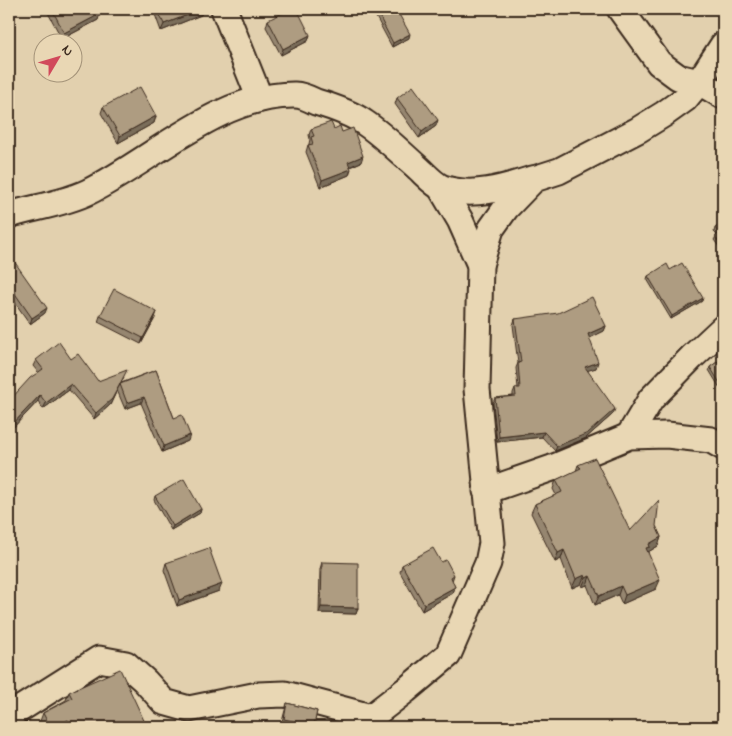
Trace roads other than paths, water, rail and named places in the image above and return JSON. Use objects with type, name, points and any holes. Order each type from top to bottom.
[{"type":"street","points":[[224,9],[260,99]]},
{"type":"street","points":[[620,9],[659,63],[678,77],[699,82],[723,96]]},
{"type":"street","points":[[442,188],[465,192],[498,190],[559,171],[645,126],[685,98],[699,82],[723,45]]},
{"type":"street","points":[[9,215],[39,206],[61,203],[87,193],[205,122],[232,109],[260,99],[296,95],[334,107],[364,122],[442,188],[460,220],[480,265]]},
{"type":"street","points":[[9,716],[100,659],[126,664],[146,681],[164,702],[188,709],[258,695],[285,694],[368,722],[448,655],[488,563],[492,544],[477,389],[480,265],[491,229],[506,208],[534,178]]},
{"type":"street","points":[[629,436],[651,399],[723,328]]},
{"type":"street","points":[[486,491],[552,468],[629,436],[667,434],[711,440],[723,447]]}]
